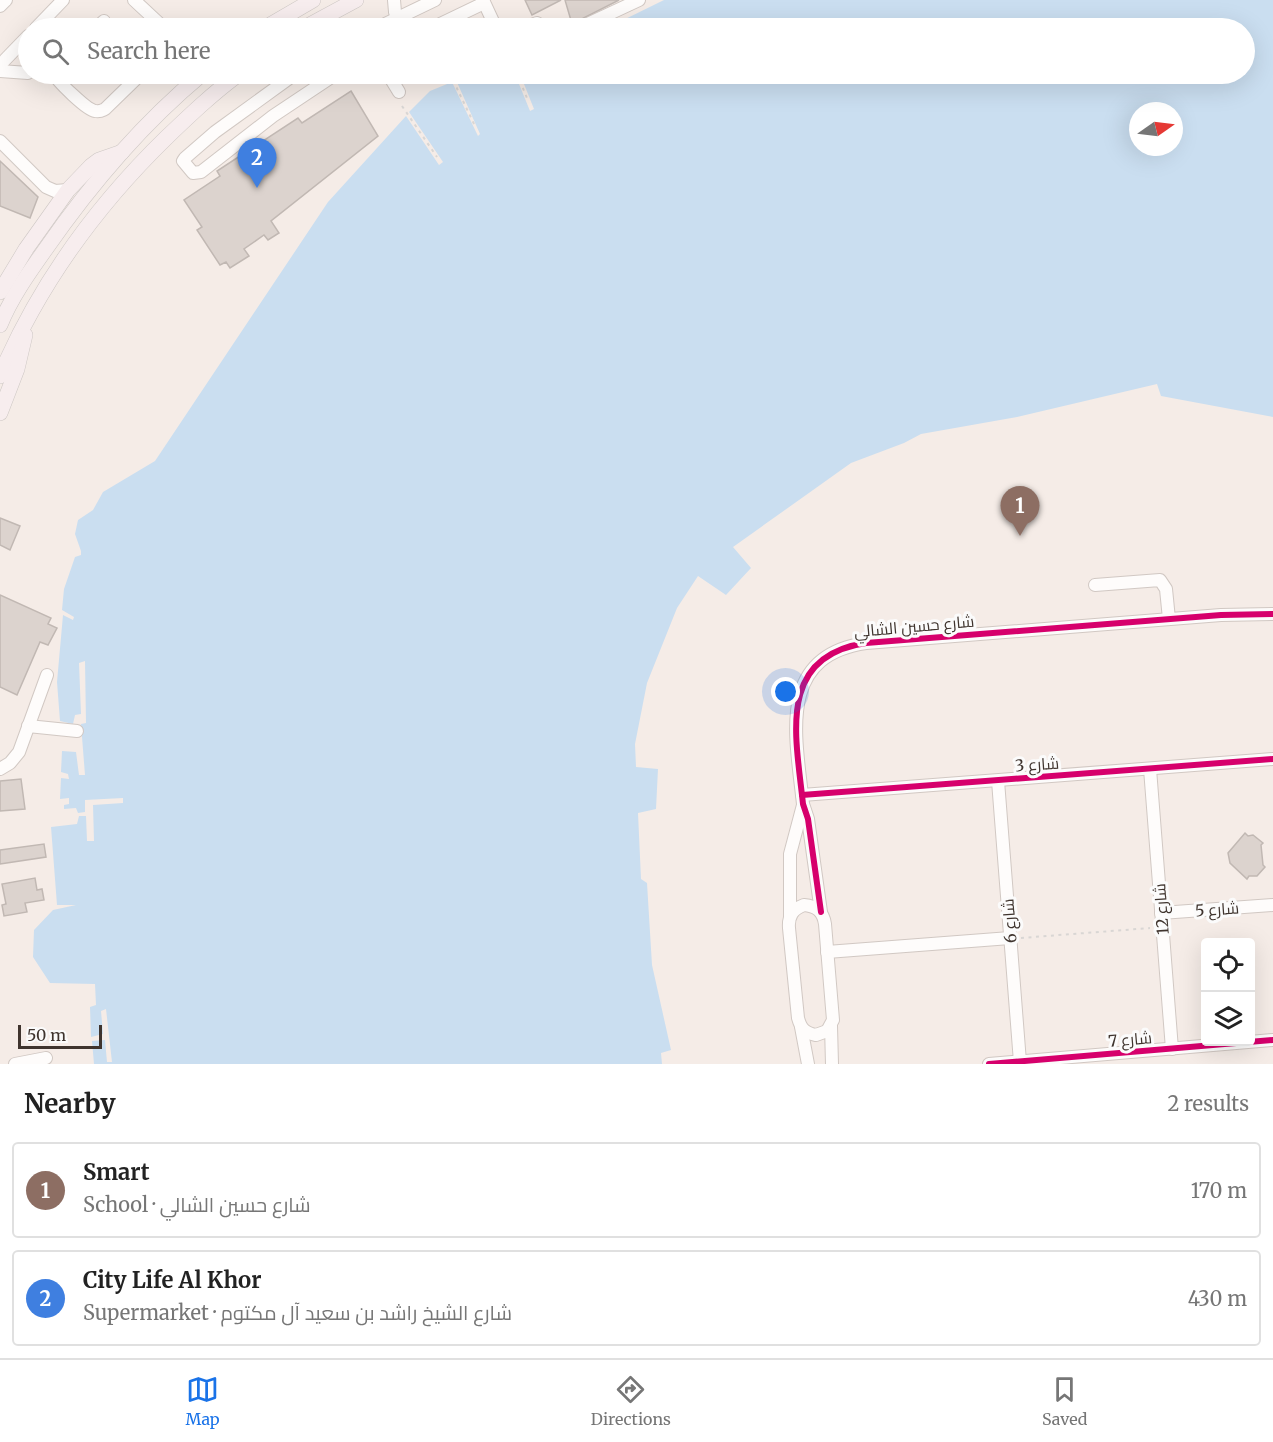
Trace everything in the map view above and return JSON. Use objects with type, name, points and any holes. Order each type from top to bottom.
[{"type":"main road","points":[[282,18],[313,0]]},
{"type":"main road","points":[[323,18],[356,0]]},
{"type":"main road","points":[[0,325],[21,284],[66,221],[145,126],[191,84]]},
{"type":"main road","points":[[0,376],[30,312],[72,246],[123,182],[187,118],[227,84]]},
{"type":"main road","points":[[0,292],[26,249],[68,190],[99,160],[122,152]]},
{"type":"main road","points":[[0,413],[17,369],[30,312]]},
{"type":"street","points":[[46,18],[63,0]]},
{"type":"street","points":[[134,0],[153,18]]},
{"type":"street","points":[[394,0],[397,18]]},
{"type":"street","points":[[407,18],[435,0]]},
{"type":"street","points":[[600,18],[639,0]]},
{"type":"street","points":[[452,18],[484,2],[491,18]]},
{"type":"street","points":[[0,65],[18,46]]},
{"type":"street","points":[[0,70],[18,72]]},
{"type":"street","points":[[62,84],[90,109],[98,112],[105,109],[131,84]]},
{"type":"street","points":[[282,84],[215,132],[183,159],[184,164],[193,173],[201,172],[273,116],[321,84]]},
{"type":"street","points":[[394,84],[399,92]]},
{"type":"street","points":[[0,141],[46,188],[55,191],[68,190]]},
{"type":"street","points":[[1095,585],[1160,580],[1166,589],[1169,619]]},
{"type":"street","name":"شارع حسين الشالي","points":[[834,1063],[831,1026],[833,1014],[824,917],[820,912],[803,799],[796,707],[800,691],[808,675],[819,662],[849,645],[866,643],[1169,619],[1273,614]]},
{"type":"street","points":[[0,769],[10,763],[19,752],[47,675]]},
{"type":"street","points":[[28,726],[77,731]]},
{"type":"street","name":"شارع 3","points":[[803,799],[1273,759]]},
{"type":"street","name":"شارع 12","points":[[1150,769],[1172,1049]]},
{"type":"street","name":"شارع 6","points":[[998,781],[1020,1062]]},
{"type":"street","name":"شارع حسين الشالي","points":[[803,799],[790,854],[790,939],[808,1064]]},
{"type":"street","name":"شارع 5","points":[[1161,914],[1273,905]]},
{"type":"street","points":[[790,917],[798,908],[804,906],[816,908],[820,912]]},
{"type":"street","points":[[827,952],[1010,938]]},
{"type":"street","points":[[801,1027],[810,1034],[816,1035],[822,1034],[831,1026]]},
{"type":"street","name":"شارع 7","points":[[989,1064],[1071,1061],[1273,1040]]},
{"type":"street","points":[[15,1064],[46,1058]]},
{"type":"path","points":[[455,84],[475,126]]},
{"type":"path","points":[[521,84],[527,98]]},
{"type":"path","points":[[402,106],[436,157]]},
{"type":"path","points":[[1010,938],[1162,927]]},
{"type":"water","points":[[664,0],[1273,0],[1273,417],[1161,396],[1157,384],[1017,417],[921,434],[904,443],[851,463],[733,547],[751,568],[726,595],[698,576],[677,608],[647,683],[635,744],[636,767],[658,769],[656,809],[638,813],[641,879],[647,883],[652,965],[671,1050],[661,1053],[662,1064],[94,1064],[92,1041],[105,1040],[107,1062],[112,1062],[106,1009],[101,1011],[103,1034],[91,1037],[90,1007],[96,1005],[95,984],[50,983],[33,957],[34,930],[53,910],[76,905],[57,905],[51,827],[77,824],[79,816],[86,816],[87,841],[94,841],[93,805],[123,803],[123,798],[85,800],[85,812],[78,813],[76,808],[64,809],[64,805],[69,804],[69,798],[60,799],[61,778],[69,779],[68,774],[61,772],[62,751],[76,752],[79,775],[85,775],[81,724],[86,723],[85,661],[79,663],[81,714],[75,715],[73,724],[60,721],[57,682],[63,615],[73,620],[74,617],[62,610],[64,589],[75,557],[81,555],[75,534],[78,520],[93,510],[103,492],[155,461],[328,202],[406,116],[439,165],[443,162],[409,112],[430,91],[453,84],[478,136],[480,134],[458,84],[519,84],[530,111],[534,109],[524,84],[1255,84],[1255,18],[627,18]]},
{"type":"building","points":[[525,0],[561,0],[532,15]]},
{"type":"building","points":[[565,0],[619,0],[584,18],[570,18]]},
{"type":"building","points":[[351,91],[378,136],[271,221],[279,233],[268,240],[264,235],[244,249],[249,256],[230,268],[226,262],[220,265],[197,230],[202,227],[184,200],[220,176],[217,171],[298,118],[302,123]]},
{"type":"building","points":[[0,161],[38,197],[30,218],[0,206]]},
{"type":"building","points":[[0,518],[20,526],[10,550],[0,545]]},
{"type":"building","points":[[0,595],[51,618],[48,624],[57,628],[48,645],[40,642],[17,695],[0,687]]},
{"type":"building","points":[[21,779],[25,809],[0,811],[0,781]]},
{"type":"building","points":[[1245,833],[1248,836],[1253,835],[1263,843],[1261,845],[1265,867],[1257,876],[1249,876],[1247,879],[1230,863],[1228,853]]},
{"type":"building","points":[[44,844],[46,857],[0,864],[0,850]]},
{"type":"building","points":[[35,878],[37,890],[42,889],[44,900],[25,903],[27,912],[4,916],[2,905],[6,904],[2,884]]},
{"type":"cycle path","points":[[821,912],[808,819],[803,804],[796,727],[798,703],[805,682],[817,664],[837,651],[866,643],[1221,615],[1273,614]]},
{"type":"cycle path","points":[[802,795],[1273,759]]},
{"type":"cycle path","points":[[989,1064],[1273,1040]]},
{"type":"place","name":"City Life Al Khor","points":[[257,188]]},
{"type":"place","name":"Smart","points":[[1020,536]]}]
